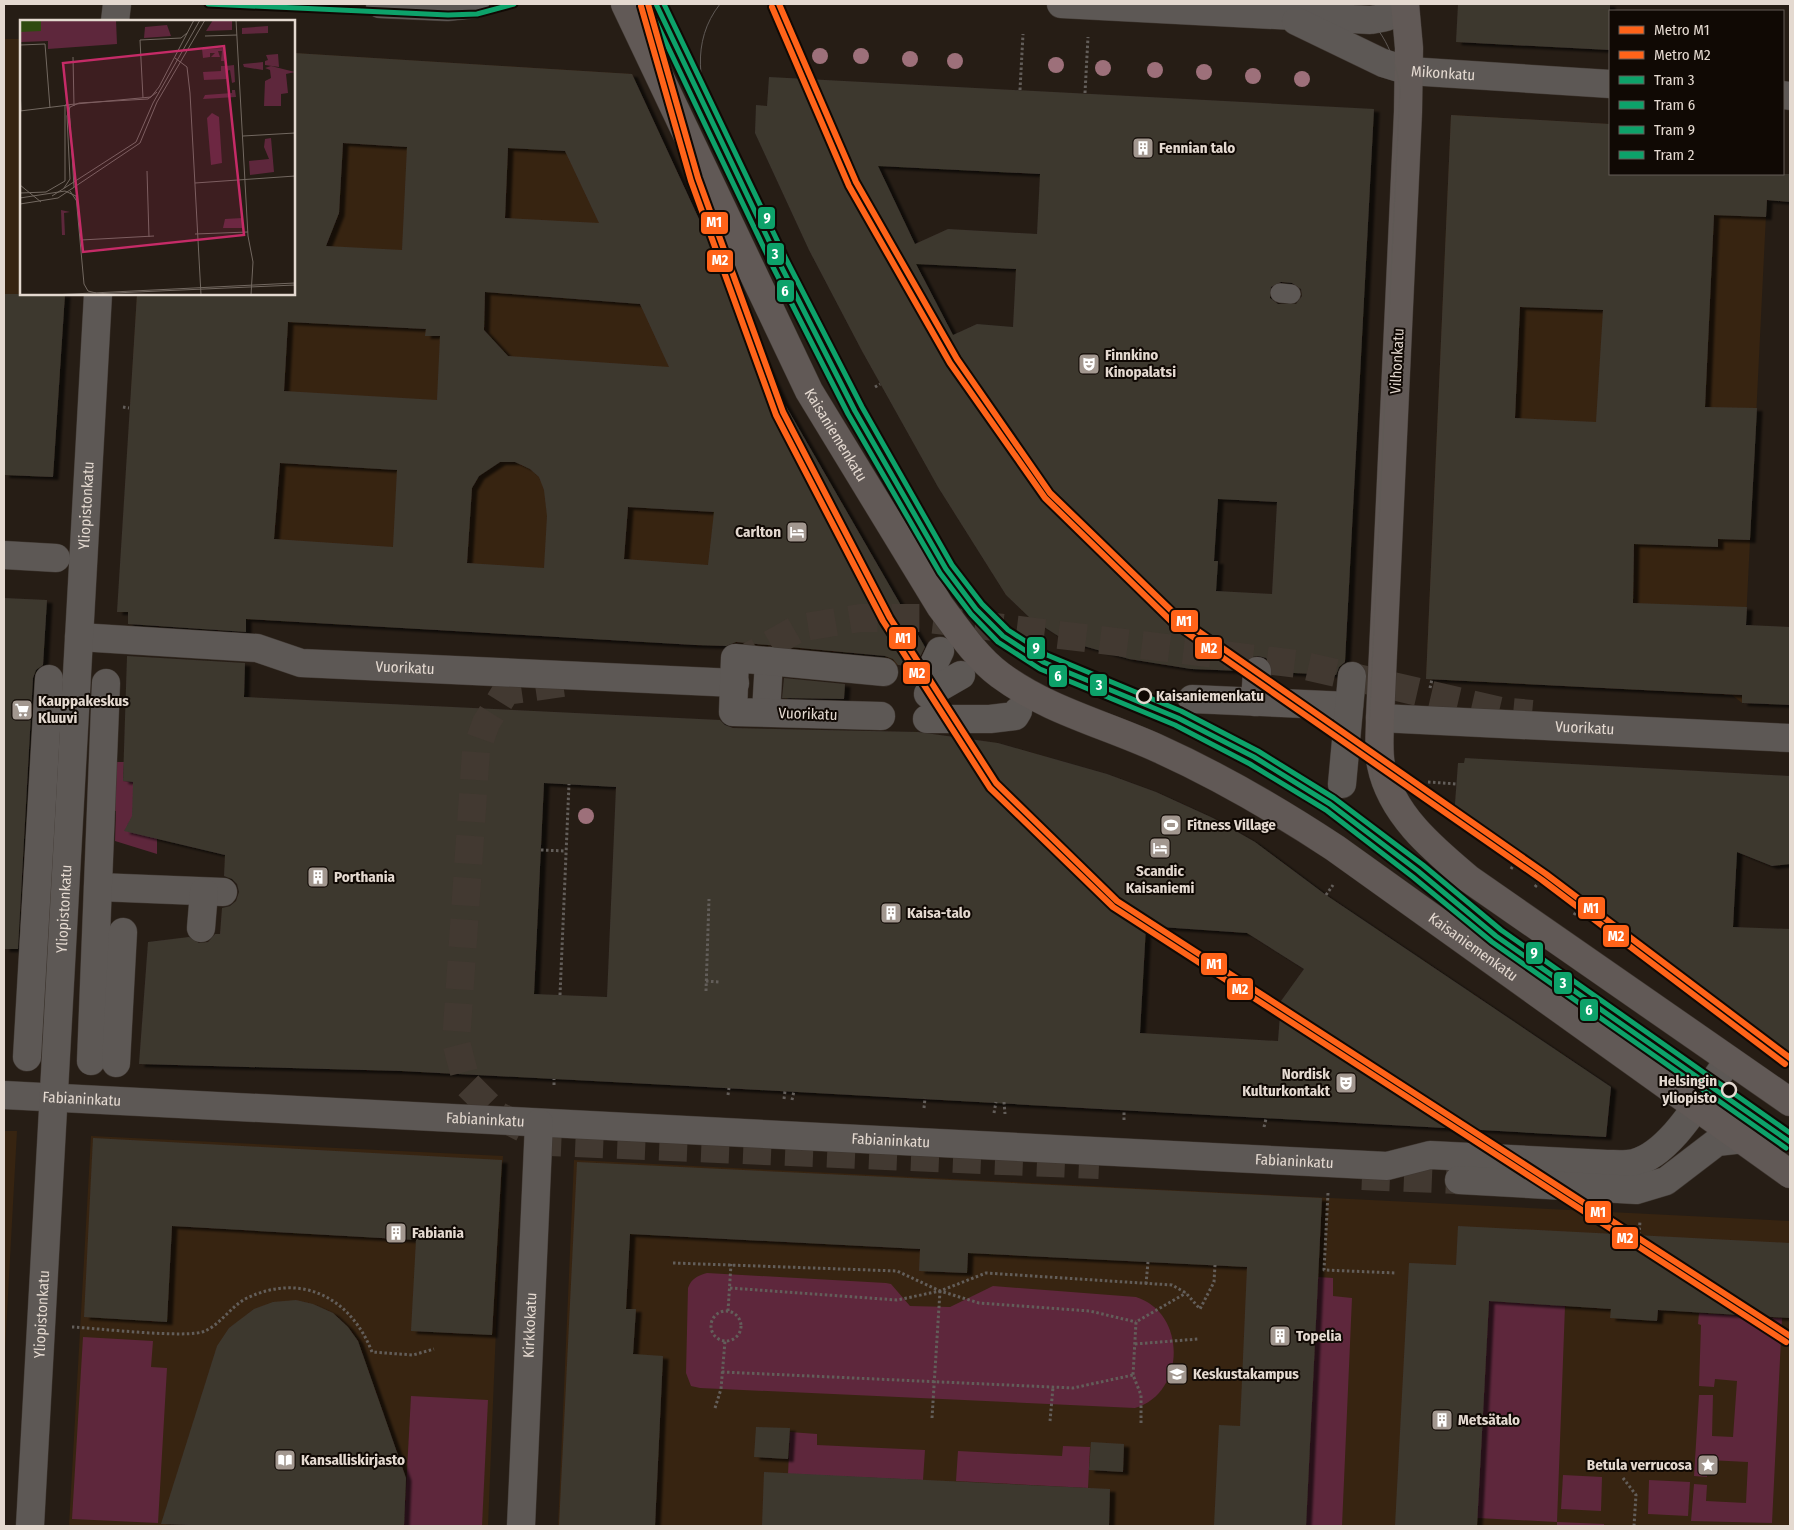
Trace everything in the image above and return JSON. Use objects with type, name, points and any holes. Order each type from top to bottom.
[{"type":"main road","name":"Kaisaniemenkatu","points":[[625,4],[809,391],[901,544],[965,640],[998,674],[1028,693],[1054,706],[1158,748],[1275,809],[1335,848],[1744,1139],[1790,1174]]},
{"type":"main road","name":"Vilhonkatu","points":[[1380,718],[1409,71],[1403,4]]},
{"type":"main road","points":[[1380,718],[1380,763],[1388,792],[1414,828],[1433,848],[1469,879],[1790,1102]]},
{"type":"street","points":[[115,20],[117,4]]},
{"type":"street","points":[[380,4],[447,7],[475,4]]},
{"type":"street","name":"Mikonkatu","points":[[1061,4],[1370,20],[1386,18],[1398,11],[1403,4]]},
{"type":"street","name":"Mikonkatu","points":[[1286,16],[1397,69],[1609,84]]},
{"type":"street","name":"Yliopistonkatu","points":[[30,1526],[57,1065],[98,295]]},
{"type":"street","points":[[4,555],[56,558]]},
{"type":"street","name":"Vuorikatu","points":[[79,637],[257,648],[301,663],[734,683]]},
{"type":"street","name":"Vuorikatu","points":[[881,716],[733,712],[735,658],[884,672]]},
{"type":"street","points":[[766,712],[769,662]]},
{"type":"street","points":[[1255,702],[1257,671]]},
{"type":"street","points":[[961,675],[931,685],[961,728],[988,730],[1015,716],[1018,711]]},
{"type":"street","points":[[1348,768],[1349,706],[1352,676]]},
{"type":"street","points":[[27,1057],[49,679]]},
{"type":"street","points":[[106,683],[117,904],[104,1062],[117,904]]},
{"type":"street","points":[[1192,699],[1349,706]]},
{"type":"street","name":"Vuorikatu","points":[[1380,718],[1790,738]]},
{"type":"street","points":[[117,904],[213,892],[201,928]]},
{"type":"street","name":"Fabianinkatu","points":[[4,1095],[1387,1166],[1430,1155],[1633,1164],[1655,1154],[1673,1135],[1729,1060]]},
{"type":"street","name":"Kirkkokatu","points":[[521,1526],[539,1123]]},
{"type":"street","points":[[1459,1180],[1636,1190],[1666,1181],[1717,1142],[1744,1139]]},
{"type":"path","points":[[1020,90],[1023,34]]},
{"type":"path","points":[[1085,93],[1088,37]]},
{"type":"path","points":[[875,386],[880,384]]},
{"type":"path","points":[[1430,689],[1432,679]]},
{"type":"path","points":[[1428,782],[1457,784]]},
{"type":"path","points":[[560,995],[569,784]]},
{"type":"path","points":[[1443,811],[1455,812]]},
{"type":"path","points":[[541,850],[566,851]]},
{"type":"path","points":[[1509,872],[1516,861]]},
{"type":"path","points":[[1534,890],[1541,879]]},
{"type":"path","points":[[1326,895],[1335,882]]},
{"type":"path","points":[[706,991],[709,899]]},
{"type":"path","points":[[706,982],[719,982]]},
{"type":"path","points":[[554,1079],[554,1086]]},
{"type":"path","points":[[728,1095],[729,1088]]},
{"type":"path","points":[[784,1091],[784,1099]]},
{"type":"path","points":[[792,1100],[794,1091]]},
{"type":"path","points":[[924,1108],[925,1098]]},
{"type":"path","points":[[994,1113],[996,1102]]},
{"type":"path","points":[[1004,1102],[1005,1114]]},
{"type":"path","points":[[1124,1111],[1124,1120]]},
{"type":"path","points":[[1264,1126],[1266,1119]]},
{"type":"path","points":[[1328,1192],[1324,1270],[1396,1273]]},
{"type":"path","points":[[1640,1222],[1640,1235]]},
{"type":"path","points":[[1146,1284],[1148,1262]]},
{"type":"path","points":[[673,1263],[897,1272],[940,1291],[978,1304],[1090,1310],[1136,1322],[1186,1293]]},
{"type":"path","points":[[728,1311],[731,1264]]},
{"type":"path","points":[[730,1288],[897,1300],[940,1291],[986,1273],[1172,1285],[1186,1293],[1200,1309],[1214,1282],[1215,1265]]},
{"type":"path","points":[[41,1325],[185,1334],[205,1332],[246,1299],[268,1290],[293,1288],[315,1292],[336,1301],[354,1318],[372,1352],[413,1355],[434,1348]]},
{"type":"path","points":[[932,1418],[940,1291]]},
{"type":"path","points":[[728,1311],[740,1319],[742,1327],[738,1336],[731,1341],[725,1341],[716,1338],[710,1326],[716,1314],[728,1311]]},
{"type":"path","points":[[1136,1322],[1133,1376],[1141,1394],[1141,1424]]},
{"type":"path","points":[[1135,1344],[1198,1339]]},
{"type":"path","points":[[715,1408],[721,1389],[725,1341]]},
{"type":"path","points":[[722,1372],[1073,1388],[1133,1376]]},
{"type":"path","points":[[1050,1421],[1053,1387]]},
{"type":"path","points":[[1623,1478],[1636,1494],[1634,1526]]},
{"type":"shaded area","points":[[4,39],[20,39],[20,295],[65,295],[53,477],[4,475]]},
{"type":"shaded area","points":[[295,53],[632,74],[783,401],[929,655],[928,667],[886,664],[885,655],[118,612],[137,295],[295,295]]},
{"type":"shaded area","points":[[1451,115],[1609,124],[1609,175],[1768,175],[1742,703],[1732,695],[1426,679]]},
{"type":"shaded area","points":[[110,762],[124,762],[123,781],[133,782],[157,839],[157,854],[115,841],[116,811],[108,810]]},
{"type":"shaded area","points":[[4,1131],[17,1131],[4,1368]]},
{"type":"shaded area","points":[[91,1136],[503,1156],[488,1526],[69,1526]]},
{"type":"shaded area","name":"Keskustakampus","points":[[574,1160],[1790,1221],[1790,1526],[558,1526]]},
{"type":"shaded area","points":[[707,1273],[886,1283],[891,1284],[910,1306],[950,1307],[993,1286],[1136,1297],[1153,1306],[1165,1319],[1172,1335],[1174,1353],[1171,1371],[1164,1387],[1152,1400],[1135,1408],[700,1388],[691,1386],[686,1373],[688,1288],[695,1278]]},
{"type":"shaded area","points":[[1318,1277],[1333,1278],[1333,1296],[1352,1298],[1342,1526],[1306,1526]]},
{"type":"shaded area","points":[[1489,1301],[1565,1306],[1557,1522],[1477,1518]]},
{"type":"shaded area","points":[[1699,1313],[1782,1318],[1772,1523],[1691,1521],[1694,1484],[1707,1485],[1706,1501],[1746,1503],[1748,1462],[1708,1460],[1707,1477],[1694,1476],[1699,1395],[1713,1395],[1712,1436],[1733,1437],[1737,1381],[1715,1379],[1714,1387],[1699,1386],[1701,1325],[1698,1324]]},
{"type":"shaded area","points":[[83,1337],[153,1341],[151,1367],[167,1368],[158,1523],[72,1519]]},
{"type":"shaded area","points":[[411,1396],[488,1400],[482,1526],[404,1526]]},
{"type":"shaded area","points":[[790,1432],[817,1434],[817,1445],[925,1450],[923,1480],[788,1474]]},
{"type":"shaded area","points":[[1063,1446],[1090,1447],[1088,1488],[956,1481],[958,1451],[1062,1456]]},
{"type":"shaded area","points":[[1563,1475],[1602,1477],[1601,1511],[1561,1509]]},
{"type":"shaded area","points":[[1649,1480],[1690,1482],[1688,1516],[1648,1514]]},
{"type":"shaded area","points":[[1557,1522],[1604,1524],[1604,1526],[1557,1526]]},
{"type":"building","points":[[1458,4],[1610,4],[1609,50],[1456,42]]},
{"type":"building","points":[[295,53],[632,74],[783,401],[925,647],[915,667],[898,665],[893,659],[885,656],[736,642],[726,646],[695,645],[246,619],[246,632],[128,624],[128,612],[117,612],[137,295],[295,295]],"holes":[[[343,143],[407,147],[402,250],[326,246],[339,213]],[[508,148],[565,151],[599,223],[505,218]],[[485,292],[640,304],[669,367],[508,356],[484,330]],[[288,322],[426,329],[425,336],[440,336],[437,400],[284,391]],[[500,462],[515,462],[530,469],[539,477],[544,490],[547,516],[544,568],[467,563],[472,488],[479,476]],[[280,463],[397,470],[393,547],[274,539]],[[628,507],[714,512],[708,565],[624,559]]]},
{"type":"building","points":[[769,77],[1374,109],[1345,662],[1339,667],[1336,675],[1273,672],[1271,664],[1266,658],[1258,656],[1251,657],[1244,662],[1241,671],[1191,669],[1129,659],[1066,641],[1030,618],[1006,595],[938,487],[862,351],[809,250],[755,133],[756,105],[767,106]],"holes":[[[878,166],[1040,174],[1037,234],[948,229],[915,244]],[[916,264],[1016,269],[1013,327],[977,324],[953,335]],[[1281,282],[1292,283],[1301,289],[1302,296],[1296,304],[1278,304],[1270,298],[1271,287]],[[1218,499],[1277,502],[1272,594],[1216,591],[1218,561],[1214,561]]]},
{"type":"building","points":[[1451,115],[1609,124],[1609,175],[1790,174],[1790,202],[1767,200],[1766,217],[1714,215],[1705,407],[1757,408],[1750,540],[1718,539],[1718,547],[1634,544],[1633,603],[1747,607],[1746,625],[1790,627],[1790,705],[1742,703],[1742,695],[1426,679]],"holes":[[[1520,307],[1603,310],[1596,422],[1515,418]]]},
{"type":"building","points":[[4,294],[65,295],[53,477],[4,475]]},
{"type":"building","name":"Kauppakeskus Kluuvi","points":[[4,598],[47,600],[43,665],[36,670],[33,678],[18,949],[4,949]]},
{"type":"building","points":[[127,656],[245,663],[244,697],[720,720],[725,725],[733,728],[918,732],[998,743],[1107,774],[1156,792],[1213,818],[1255,842],[1326,895],[1611,1087],[1606,1137],[401,1071],[139,1064],[148,942],[189,937],[199,943],[208,942],[215,934],[220,934],[222,908],[230,906],[236,901],[239,892],[237,884],[232,879],[224,876],[225,855],[124,831],[132,816],[133,782],[123,781]],"holes":[[[544,783],[616,787],[607,997],[534,994]],[[1146,926],[1247,933],[1304,969],[1281,1001],[1278,1041],[1140,1033]]]},
{"type":"building","points":[[784,678],[845,684],[844,699],[782,698]]},
{"type":"building","points":[[1465,758],[1790,776],[1790,864],[1772,866],[1737,852],[1733,927],[1790,929],[1790,1054],[1454,817],[1458,763],[1464,763]]},
{"type":"building","name":"Fabiania","points":[[93,1138],[502,1160],[492,1335],[411,1331],[416,1240],[172,1226],[167,1322],[84,1317]]},
{"type":"building","name":"Topelia","points":[[577,1162],[1322,1198],[1306,1526],[1214,1526],[1219,1425],[1240,1426],[1247,1267],[968,1253],[967,1273],[919,1271],[920,1249],[630,1234],[626,1309],[636,1309],[633,1354],[663,1356],[655,1526],[559,1526]]},
{"type":"building","name":"Metsätalo","points":[[1458,1226],[1790,1243],[1790,1318],[1658,1310],[1657,1321],[1610,1318],[1611,1309],[1489,1301],[1477,1526],[1395,1526],[1409,1263],[1456,1265]]},
{"type":"building","name":"Kansalliskirjasto","points":[[296,1300],[313,1304],[333,1313],[348,1327],[358,1341],[406,1478],[404,1526],[214,1526],[161,1524],[217,1346],[229,1328],[254,1309],[273,1302]]},
{"type":"building","points":[[756,1427],[790,1428],[788,1459],[754,1457]]},
{"type":"building","points":[[1091,1442],[1124,1444],[1123,1472],[1089,1470]]},
{"type":"building","points":[[764,1472],[1110,1489],[1109,1526],[762,1526]]},
{"type":"tunnel","points":[[734,665],[799,628],[860,618],[921,618],[1297,664],[1501,711],[1532,714]]},
{"type":"tunnel","points":[[563,683],[506,691],[486,723],[476,751],[456,1042],[467,1084],[499,1116],[550,1142],[1099,1165]]},
{"type":"tunnel","points":[[1362,1176],[1459,1180]]},
{"type":"tram line","name":"2","points":[[208,4],[448,15],[477,14],[514,4]]},
{"type":"tram line","name":"3","points":[[656,4],[780,264],[855,411],[946,569],[976,609],[1003,636],[1043,662],[1178,718],[1254,757],[1330,804],[1418,871],[1496,936],[1790,1142]]},
{"type":"tram line","name":"9","points":[[664,4],[787,261],[862,407],[952,565],[982,604],[1008,630],[1047,655],[1181,711],[1258,751],[1334,798],[1423,865],[1501,930],[1790,1133]]},
{"type":"tram line","points":[[716,128],[705,97],[700,65],[704,34],[720,4]]},
{"type":"tram line","points":[[1351,4],[1371,21],[1385,41],[1395,64],[1400,89],[1369,729],[1370,752],[1375,787],[1380,801],[1397,827],[1425,858]]},
{"type":"tram line","name":"6","points":[[649,7],[773,267],[848,414],[940,573],[971,614],[998,642],[1040,669],[1175,725],[1250,764],[1326,810],[1413,877],[1492,942],[1786,1148]]},
{"type":"metro line","name":"M1","points":[[648,4],[698,178],[783,412],[890,618],[996,783],[1117,901],[1790,1336]]},
{"type":"metro line","name":"M1","points":[[779,4],[856,182],[957,359],[1050,493],[1178,617],[1546,874],[1790,1058]]},
{"type":"metro line","name":"M2","points":[[641,6],[691,181],[776,415],[883,621],[990,788],[1113,907],[1786,1342]]},
{"type":"metro line","name":"M2","points":[[772,7],[849,186],[950,363],[1045,498],[1173,623],[1542,880],[1785,1064]]},
{"type":"place","name":"Fennian talo","points":[[1143,148]]},
{"type":"place","name":"Finnkino Kinopalatsi","points":[[1089,364]]},
{"type":"place","name":"Carlton","points":[[797,532]]},
{"type":"place","name":"Kaisaniemenkatu","points":[[1144,696]]},
{"type":"place","name":"Kauppakeskus Kluuvi","points":[[22,710]]},
{"type":"place","name":"Fitness Village","points":[[1171,825]]},
{"type":"place","name":"Scandic Kaisaniemi","points":[[1160,848]]},
{"type":"place","name":"Porthania","points":[[318,877]]},
{"type":"place","name":"Kaisa-talo","points":[[891,913]]},
{"type":"place","name":"Nordisk Kulturkontakt","points":[[1346,1083]]},
{"type":"place","name":"Helsingin yliopisto","points":[[1729,1090]]},
{"type":"place","name":"Fabiania","points":[[396,1233]]},
{"type":"place","name":"Topelia","points":[[1280,1336]]},
{"type":"place","name":"Keskustakampus","points":[[1177,1374]]},
{"type":"place","name":"Metsätalo","points":[[1442,1420]]},
{"type":"place","name":"Kansalliskirjasto","points":[[285,1460]]},
{"type":"place","name":"Betula verrucosa","points":[[1708,1465]]}]
